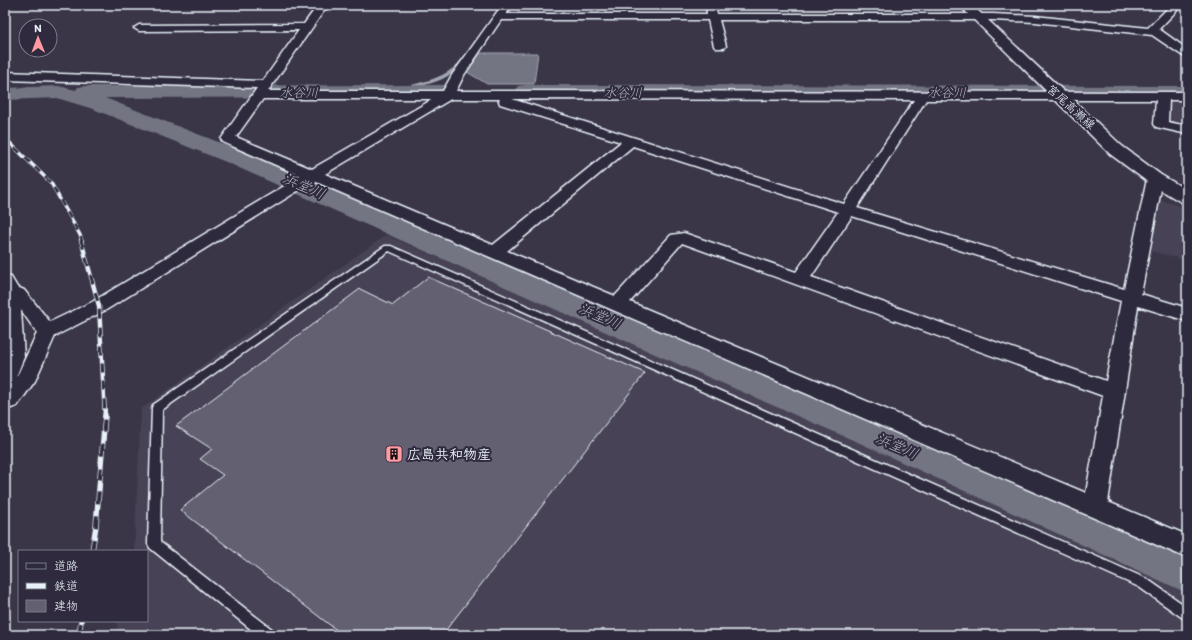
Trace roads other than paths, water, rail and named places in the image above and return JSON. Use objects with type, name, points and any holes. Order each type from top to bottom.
[{"type":"main road","name":"宮尾高瀬線","points":[[964,5],[1046,85],[1060,96],[1116,150],[1155,179],[1187,198]]},
{"type":"street","points":[[323,5],[228,139],[311,177],[1187,547]]},
{"type":"street","points":[[5,402],[9,400],[28,376],[47,332],[99,306],[449,93],[458,75],[507,5]]},
{"type":"street","points":[[600,5],[601,18]]},
{"type":"street","points":[[710,5],[720,46]]},
{"type":"street","points":[[832,5],[840,17]]},
{"type":"street","points":[[1155,32],[1153,28],[1177,5]]},
{"type":"street","points":[[500,17],[978,17],[1034,19],[1155,32],[1187,54]]},
{"type":"street","points":[[139,28],[308,27]]},
{"type":"street","points":[[5,76],[262,90],[449,93],[488,96],[1187,96]]},
{"type":"street","points":[[800,280],[848,210],[923,95]]},
{"type":"street","points":[[488,96],[1187,315]]},
{"type":"street","points":[[1163,96],[1161,124],[1187,130]]},
{"type":"street","points":[[493,253],[511,240],[631,141]]},
{"type":"street","points":[[1094,508],[1131,298],[1155,179]]},
{"type":"street","points":[[617,305],[677,239],[684,238],[1114,392]]},
{"type":"street","points":[[6,287],[18,294],[47,332]]},
{"type":"street","points":[[5,378],[14,357],[13,324],[6,287]]},
{"type":"lane","points":[[268,635],[154,544],[157,408],[388,248],[1144,583],[1187,615]]},
{"type":"water","points":[[481,53],[538,53],[534,84],[487,84],[467,72]]},
{"type":"waterway","points":[[393,91],[436,80],[445,76],[459,65],[479,38]]},
{"type":"waterway","name":"水谷川","points":[[86,92],[450,91]]},
{"type":"waterway","name":"水谷川","points":[[526,91],[1187,92]]},
{"type":"waterway","name":"浜堂川","points":[[5,94],[58,92],[101,104],[235,157],[669,347],[875,434],[1187,573]]},
{"type":"railway","points":[[5,138],[51,183],[82,241]]},
{"type":"railway","points":[[81,240],[99,306],[105,415]]},
{"type":"railway","points":[[92,550],[96,526],[105,415]]},
{"type":"railway","points":[[79,635],[81,622]]},
{"type":"place","name":"広島共和物産","points":[[394,454]]}]
